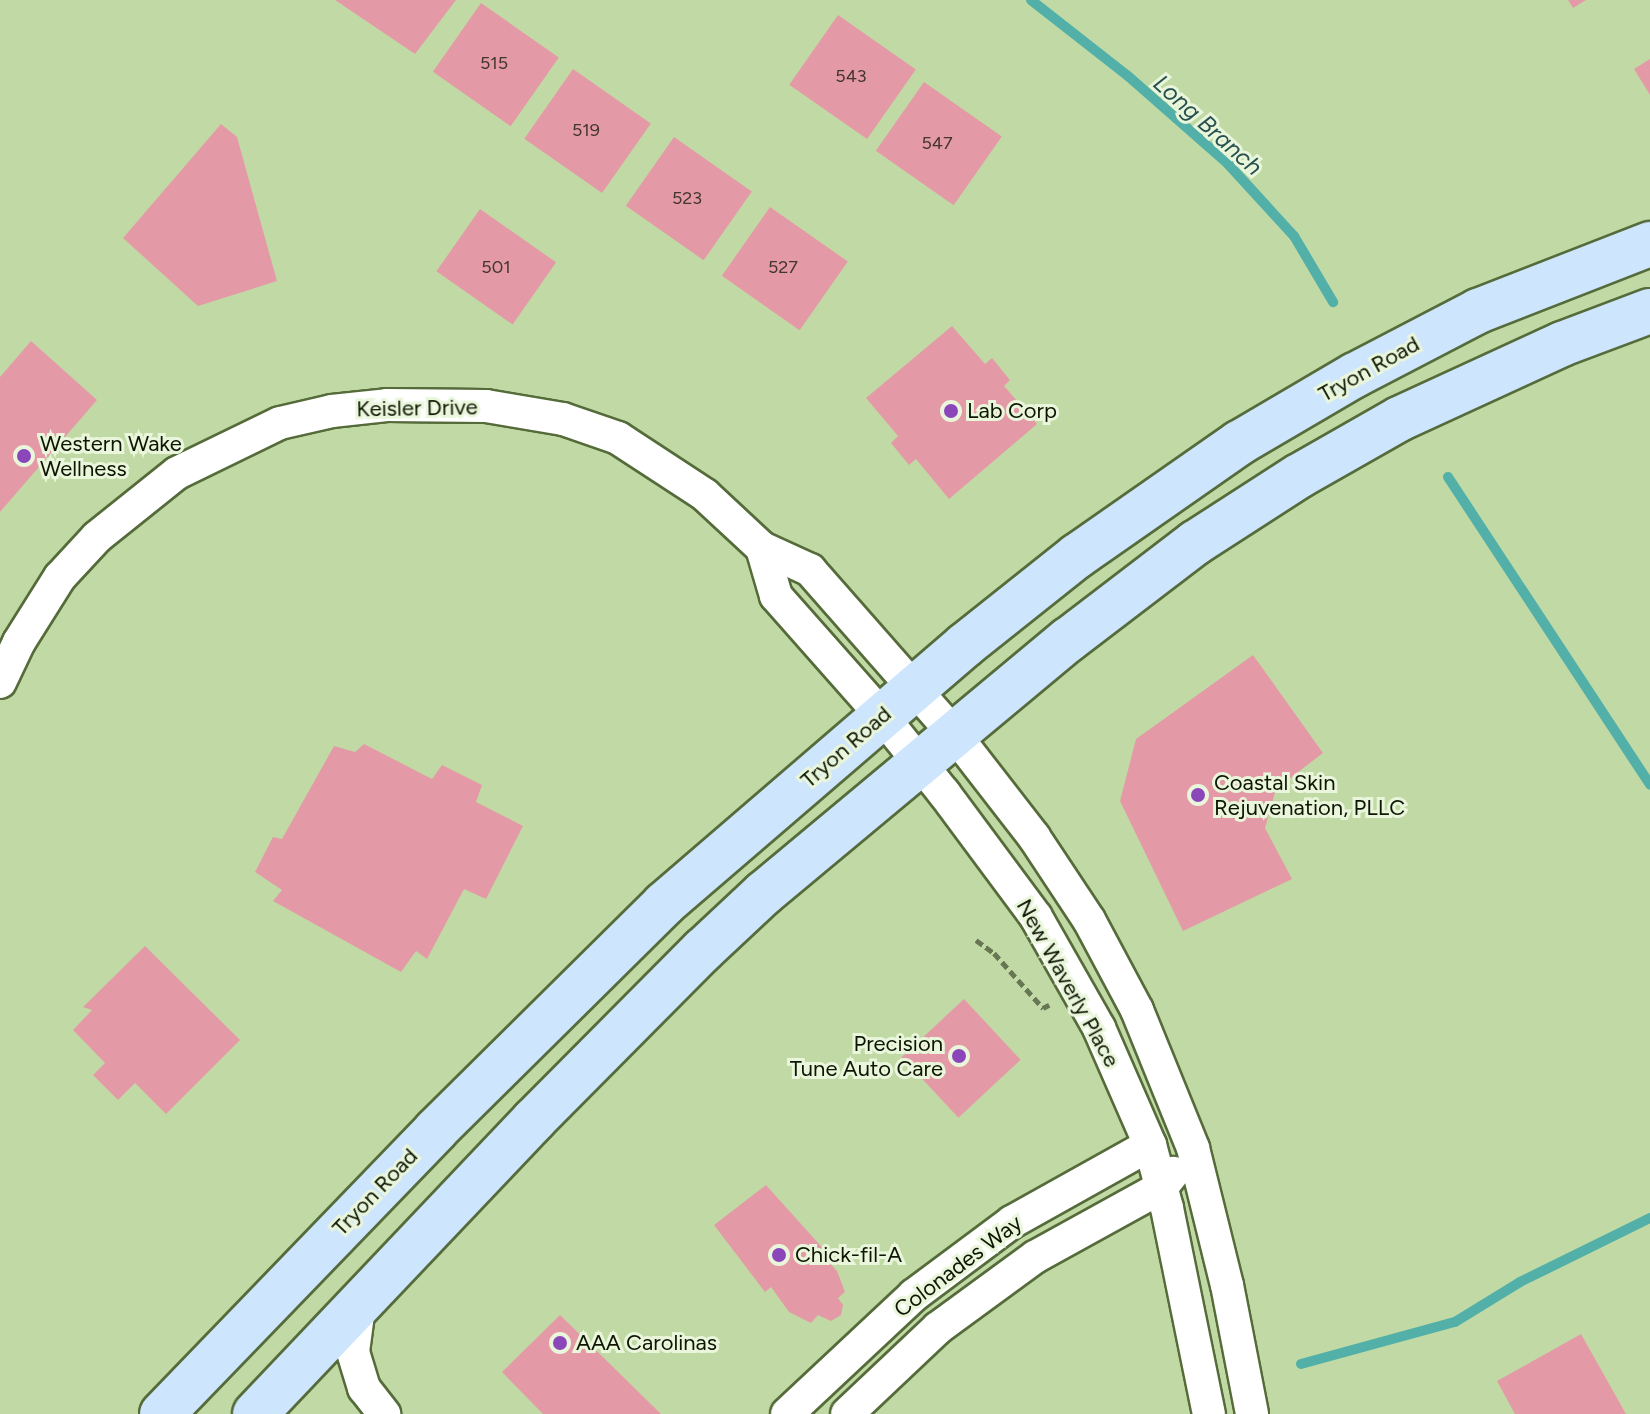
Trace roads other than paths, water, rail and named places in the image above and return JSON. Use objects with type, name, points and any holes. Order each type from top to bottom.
[{"type":"main road","name":"Tryon Road","points":[[162,1414],[436,1130],[664,904],[915,688],[1077,556],[1239,443],[1355,375],[1478,311],[1650,244]]},
{"type":"main road","points":[[255,1414],[642,1009],[764,893],[1068,640],[1195,543],[1299,476],[1399,419],[1562,344],[1650,311]]},
{"type":"street","name":"Keisler Drive","points":[[0,682],[19,642],[60,577],[97,537],[177,473],[280,423],[332,411],[430,404],[486,406],[563,419],[618,438],[705,495],[762,548],[810,570],[955,735]]},
{"type":"street","points":[[762,548],[776,596],[882,716]]},
{"type":"street","name":"New Waverly Place","points":[[882,716],[921,762],[1036,917],[1099,1028],[1150,1145],[1162,1187],[1209,1414]]},
{"type":"street","name":"New Waverly Place","points":[[955,735],[1034,837],[1089,920],[1137,1010],[1193,1148],[1227,1285],[1252,1414]]},
{"type":"street","points":[[1150,1145],[1193,1148]]},
{"type":"street","name":"Colonades Way","points":[[787,1414],[914,1295],[1012,1222],[1150,1145]]},
{"type":"street","name":"Colonades Way","points":[[847,1414],[932,1332],[1035,1257],[1162,1187],[1193,1148]]},
{"type":"street","points":[[359,1307],[353,1352],[364,1388],[384,1414]]},
{"type":"waterway","name":"Long Branch","points":[[1031,0],[1128,76],[1228,164],[1294,236],[1333,302]]},
{"type":"waterway","name":"Long Branch","points":[[1448,477],[1650,785]]},
{"type":"waterway","points":[[1301,1364],[1455,1322],[1520,1282],[1650,1218]]},
{"type":"place","name":"Lab Corp","points":[[951,411]]},
{"type":"place","name":"Western Wake Wellness","points":[[24,456]]},
{"type":"place","name":"Coastal Skin Rejuvenation, PLLC","points":[[1198,795]]},
{"type":"place","name":"Precision Tune Auto Care","points":[[959,1056]]},
{"type":"place","name":"Chick-fil-A","points":[[779,1255]]},
{"type":"place","name":"AAA Carolinas","points":[[560,1343]]}]
